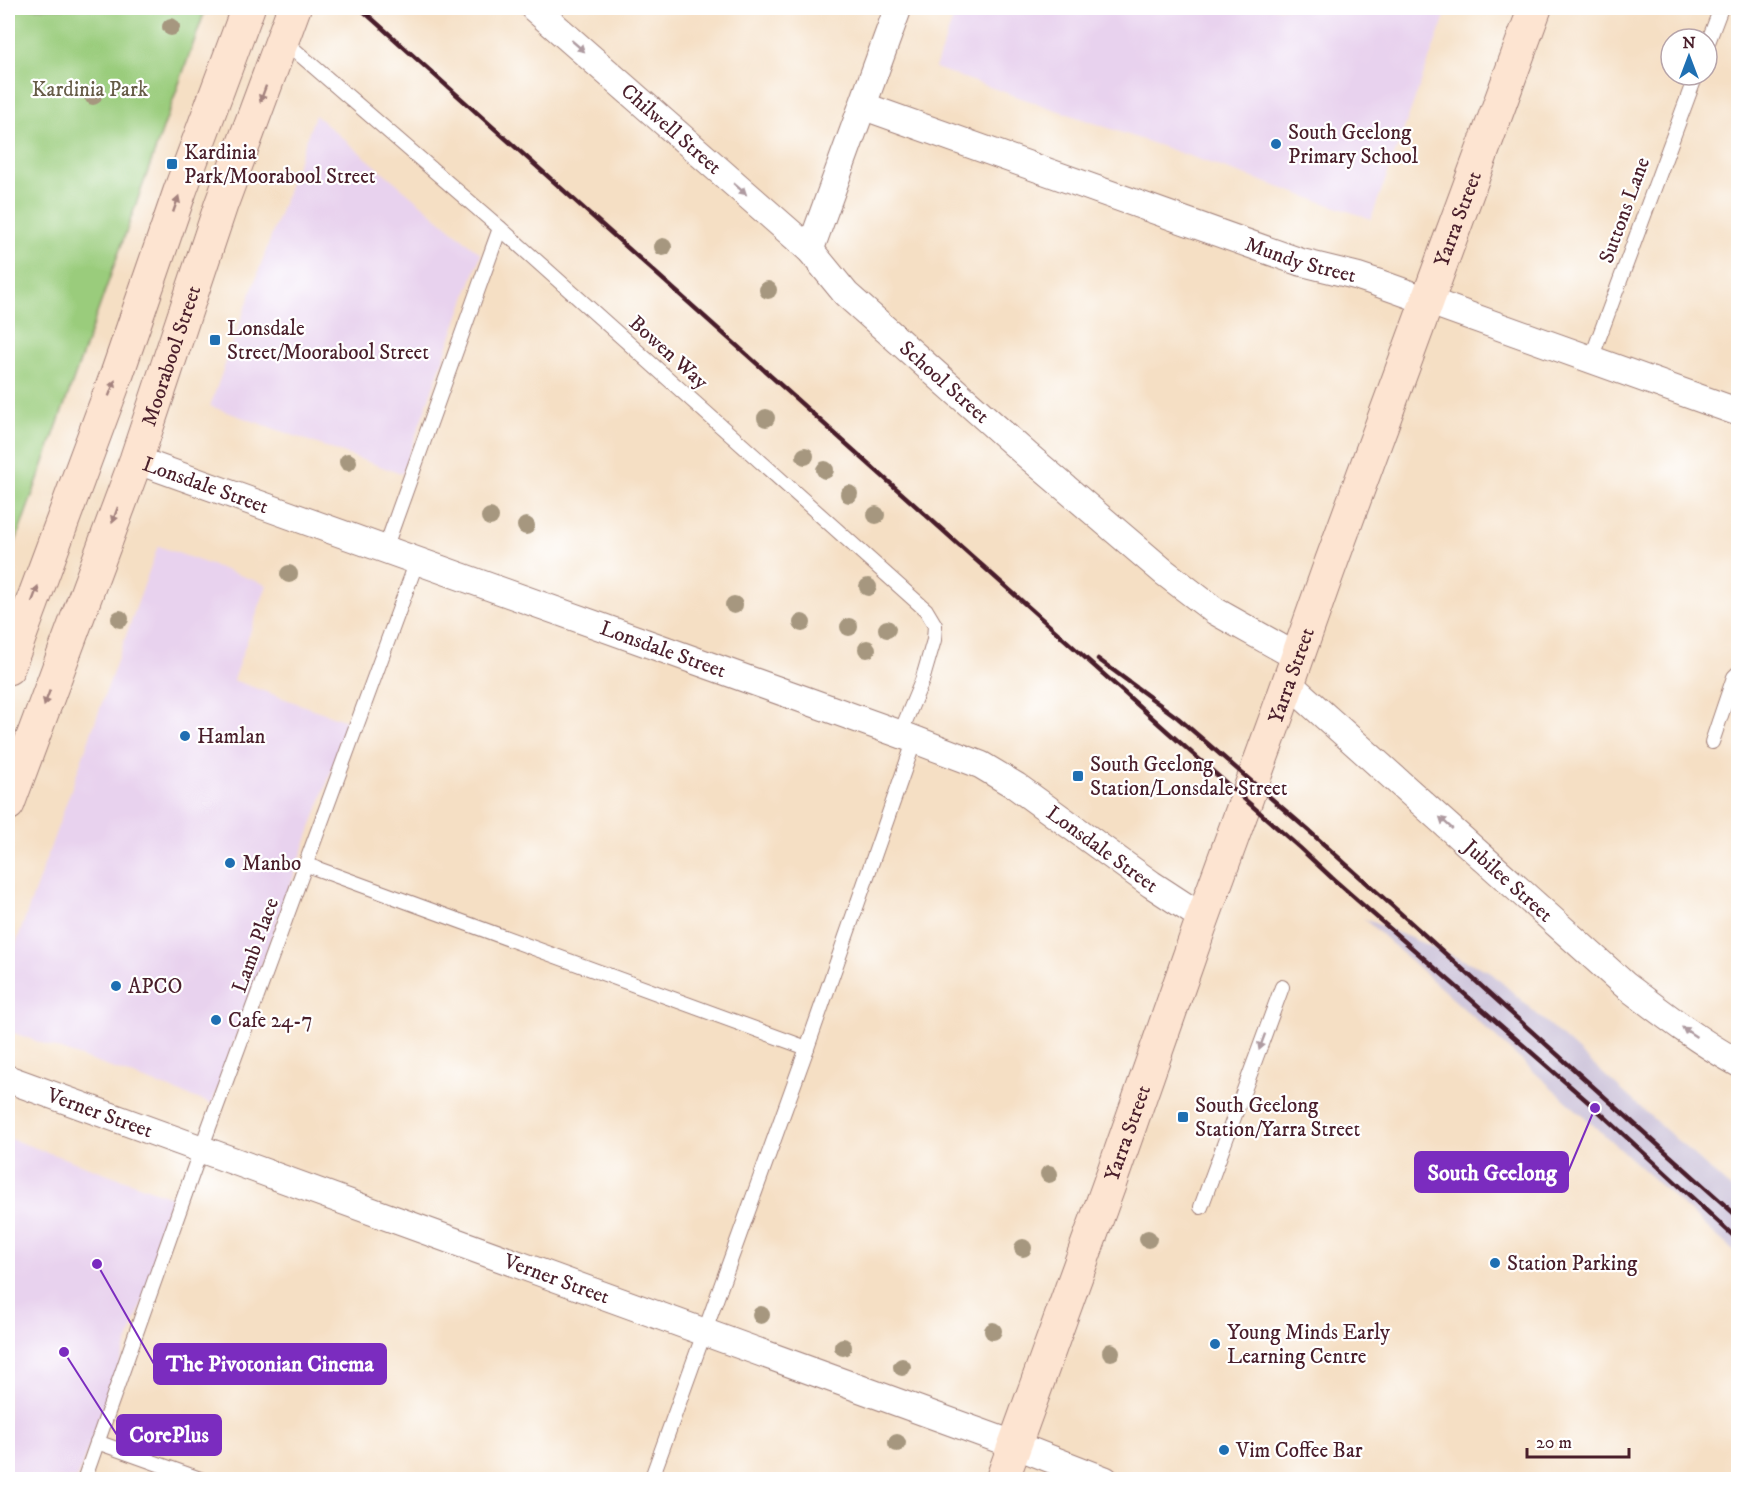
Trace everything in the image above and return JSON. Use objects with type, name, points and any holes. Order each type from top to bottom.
[{"type":"street","points":[[8,668],[117,374],[180,191],[248,8]]},
{"type":"street","name":"Moorabool Street","points":[[8,804],[136,460],[221,205],[294,8]]},
{"type":"street","name":"Chilwell Street","points":[[534,8],[810,250]]},
{"type":"street","points":[[810,250],[898,8]]},
{"type":"street","name":"Yarra Street","points":[[1002,1479],[1426,300],[1535,8]]},
{"type":"street","name":"Mundy Street","points":[[863,106],[1300,262],[1357,276],[1738,412]]},
{"type":"street","name":"School Street","points":[[810,250],[846,294],[1027,455],[1164,573],[1293,670]]},
{"type":"street","name":"Lonsdale Street","points":[[90,443],[981,765],[1016,786],[1151,884],[1203,918]]},
{"type":"street","name":"Jubilee Street","points":[[1293,670],[1625,985],[1682,1028],[1738,1063]]},
{"type":"street","name":"Verner Street","points":[[8,1079],[1105,1479]]},
{"type":"lane","points":[[1714,27],[1721,8]]},
{"type":"lane","name":"Bowen Way","points":[[283,39],[500,228],[926,610],[935,625],[934,640],[908,737],[807,1048],[651,1479]]},
{"type":"lane","name":"Suttons Lane","points":[[1591,359],[1692,87]]},
{"type":"lane","points":[[385,549],[500,228]]},
{"type":"lane","name":"Lamb Place","points":[[84,1479],[201,1149],[417,561]]},
{"type":"lane","points":[[1712,742],[1734,676],[1738,673]]},
{"type":"lane","points":[[306,865],[807,1048]]},
{"type":"lane","points":[[1202,1207],[1282,987]]},
{"type":"lane","points":[[98,1442],[203,1479]]},
{"type":"shaded area","name":"South Geelong Primary School","points":[[957,8],[1448,8],[1371,219],[935,68]]},
{"type":"shaded area","points":[[315,115],[481,254],[402,474],[210,406]]},
{"type":"shaded area","points":[[158,546],[267,585],[233,680],[349,722],[212,1104],[8,1031],[8,966]]},
{"type":"shaded area","points":[[1363,918],[1489,971],[1738,1195],[1738,1255]]},
{"type":"shaded area","points":[[8,1138],[180,1200],[77,1479],[8,1479]]},
{"type":"green space","name":"Kardinia Park","points":[[8,8],[206,8],[8,563]]},
{"type":"railway","points":[[360,8],[1168,732],[1595,1108],[1738,1240]]},
{"type":"railway","points":[[1098,659],[1178,718],[1309,831],[1738,1217]]},
{"type":"place","name":"South Geelong Primary School","points":[[1276,144]]},
{"type":"place","name":"Kardinia Park/Moorabool Street","points":[[172,164]]},
{"type":"place","name":"Lonsdale Street/Moorabool Street","points":[[215,340]]},
{"type":"place","name":"Hamlan","points":[[185,736]]},
{"type":"place","name":"South Geelong Station/Lonsdale Street","points":[[1078,776]]},
{"type":"place","name":"Manbo","points":[[230,863]]},
{"type":"place","name":"APCO","points":[[116,986]]},
{"type":"place","name":"Cafe 24-7","points":[[216,1020]]},
{"type":"place","name":"South Geelong","points":[[1595,1108]]},
{"type":"place","name":"South Geelong Station/Yarra Street","points":[[1183,1117]]},
{"type":"place","name":"Station Parking","points":[[1495,1263]]},
{"type":"place","name":"The Pivotonian Cinema","points":[[97,1264]]},
{"type":"place","name":"Young Minds Early Learning Centre","points":[[1215,1344]]},
{"type":"place","name":"CorePlus","points":[[64,1352]]},
{"type":"place","name":"Vim Coffee Bar","points":[[1224,1450]]}]
